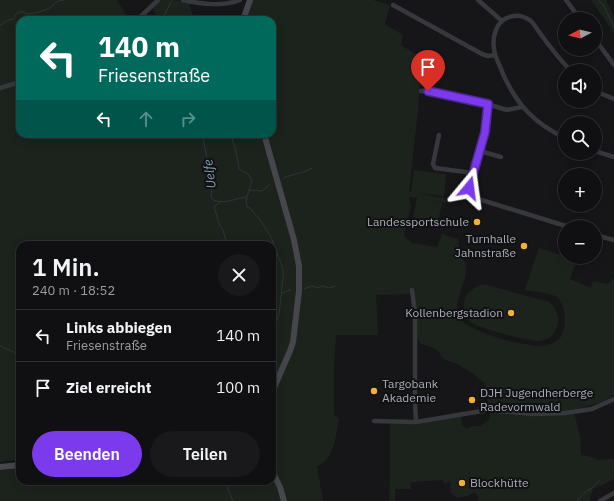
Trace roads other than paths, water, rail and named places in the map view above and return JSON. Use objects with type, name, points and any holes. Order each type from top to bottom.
[{"type":"main road","points":[[244,16],[250,0]]},
{"type":"main road","points":[[265,138],[296,250],[300,271],[293,342],[276,383]]},
{"type":"main road","points":[[0,467],[16,465]]},
{"type":"main road","points":[[276,479],[284,501]]},
{"type":"street","points":[[141,16],[158,0]]},
{"type":"street","points":[[183,0],[216,4],[240,0]]},
{"type":"street","points":[[478,0],[502,21]]},
{"type":"street","points":[[566,0],[575,12]]},
{"type":"street","points":[[393,5],[482,54],[488,56],[495,55]]},
{"type":"street","points":[[558,134],[534,119],[522,107],[506,79],[495,55],[494,36],[496,29],[502,21],[509,17],[518,16],[530,21],[564,64]]},
{"type":"street","points":[[602,49],[614,65]]},
{"type":"street","points":[[0,88],[16,83]]},
{"type":"street","points":[[421,91],[440,92],[507,110],[522,107]]},
{"type":"street","points":[[602,94],[614,99]]},
{"type":"street","points":[[488,104],[485,132],[469,188],[471,195],[475,198],[558,224]]},
{"type":"street","points":[[439,135],[433,164],[434,168],[473,173]]},
{"type":"street","points":[[480,151],[501,157]]},
{"type":"street","points":[[602,153],[614,157]]},
{"type":"street","points":[[602,237],[614,240]]},
{"type":"street","points":[[412,290],[414,313],[416,422]]},
{"type":"street","points":[[374,421],[416,422],[488,410],[534,414],[565,414],[592,409],[614,399]]},
{"type":"street","points":[[600,501],[614,493]]},
{"type":"waterway","points":[[0,25],[13,19],[19,12],[24,12],[26,14],[38,12],[64,0]]},
{"type":"waterway","points":[[599,0],[604,6],[614,27]]},
{"type":"waterway","name":"Uelfe","points":[[163,16],[171,2]]},
{"type":"waterway","name":"Uelfe","points":[[203,138],[208,163],[211,168],[209,174],[212,188],[211,197],[213,200],[222,202],[247,197],[247,207],[250,208],[260,220],[272,241]]},
{"type":"waterway","points":[[232,138],[239,169],[248,174],[252,181],[247,197]]},
{"type":"waterway","points":[[284,178],[312,168]]},
{"type":"waterway","points":[[250,190],[262,191],[270,184]]},
{"type":"waterway","points":[[220,202],[214,207],[226,241]]},
{"type":"waterway","name":"Uelfe","points":[[276,250],[283,269],[279,315],[276,322]]},
{"type":"waterway","points":[[304,289],[312,286],[318,288],[322,286],[330,288],[335,286]]},
{"type":"waterway","points":[[282,293],[291,290]]},
{"type":"waterway","points":[[0,346],[16,353]]},
{"type":"waterway","points":[[577,501],[584,493],[599,481]]},
{"type":"waterway","name":"Uelfe","points":[[228,485],[233,501]]},
{"type":"place","name":"Landessportschule","points":[[477,222]]},
{"type":"place","name":"Turnhalle Jahnstraße","points":[[524,246]]},
{"type":"place","name":"Kollenbergstadion","points":[[511,313]]},
{"type":"place","name":"Targobank Akademie","points":[[374,391]]},
{"type":"place","name":"DJH Jugendherberge Radevormwald","points":[[472,400]]},
{"type":"place","name":"Blockhütte","points":[[462,483]]}]
